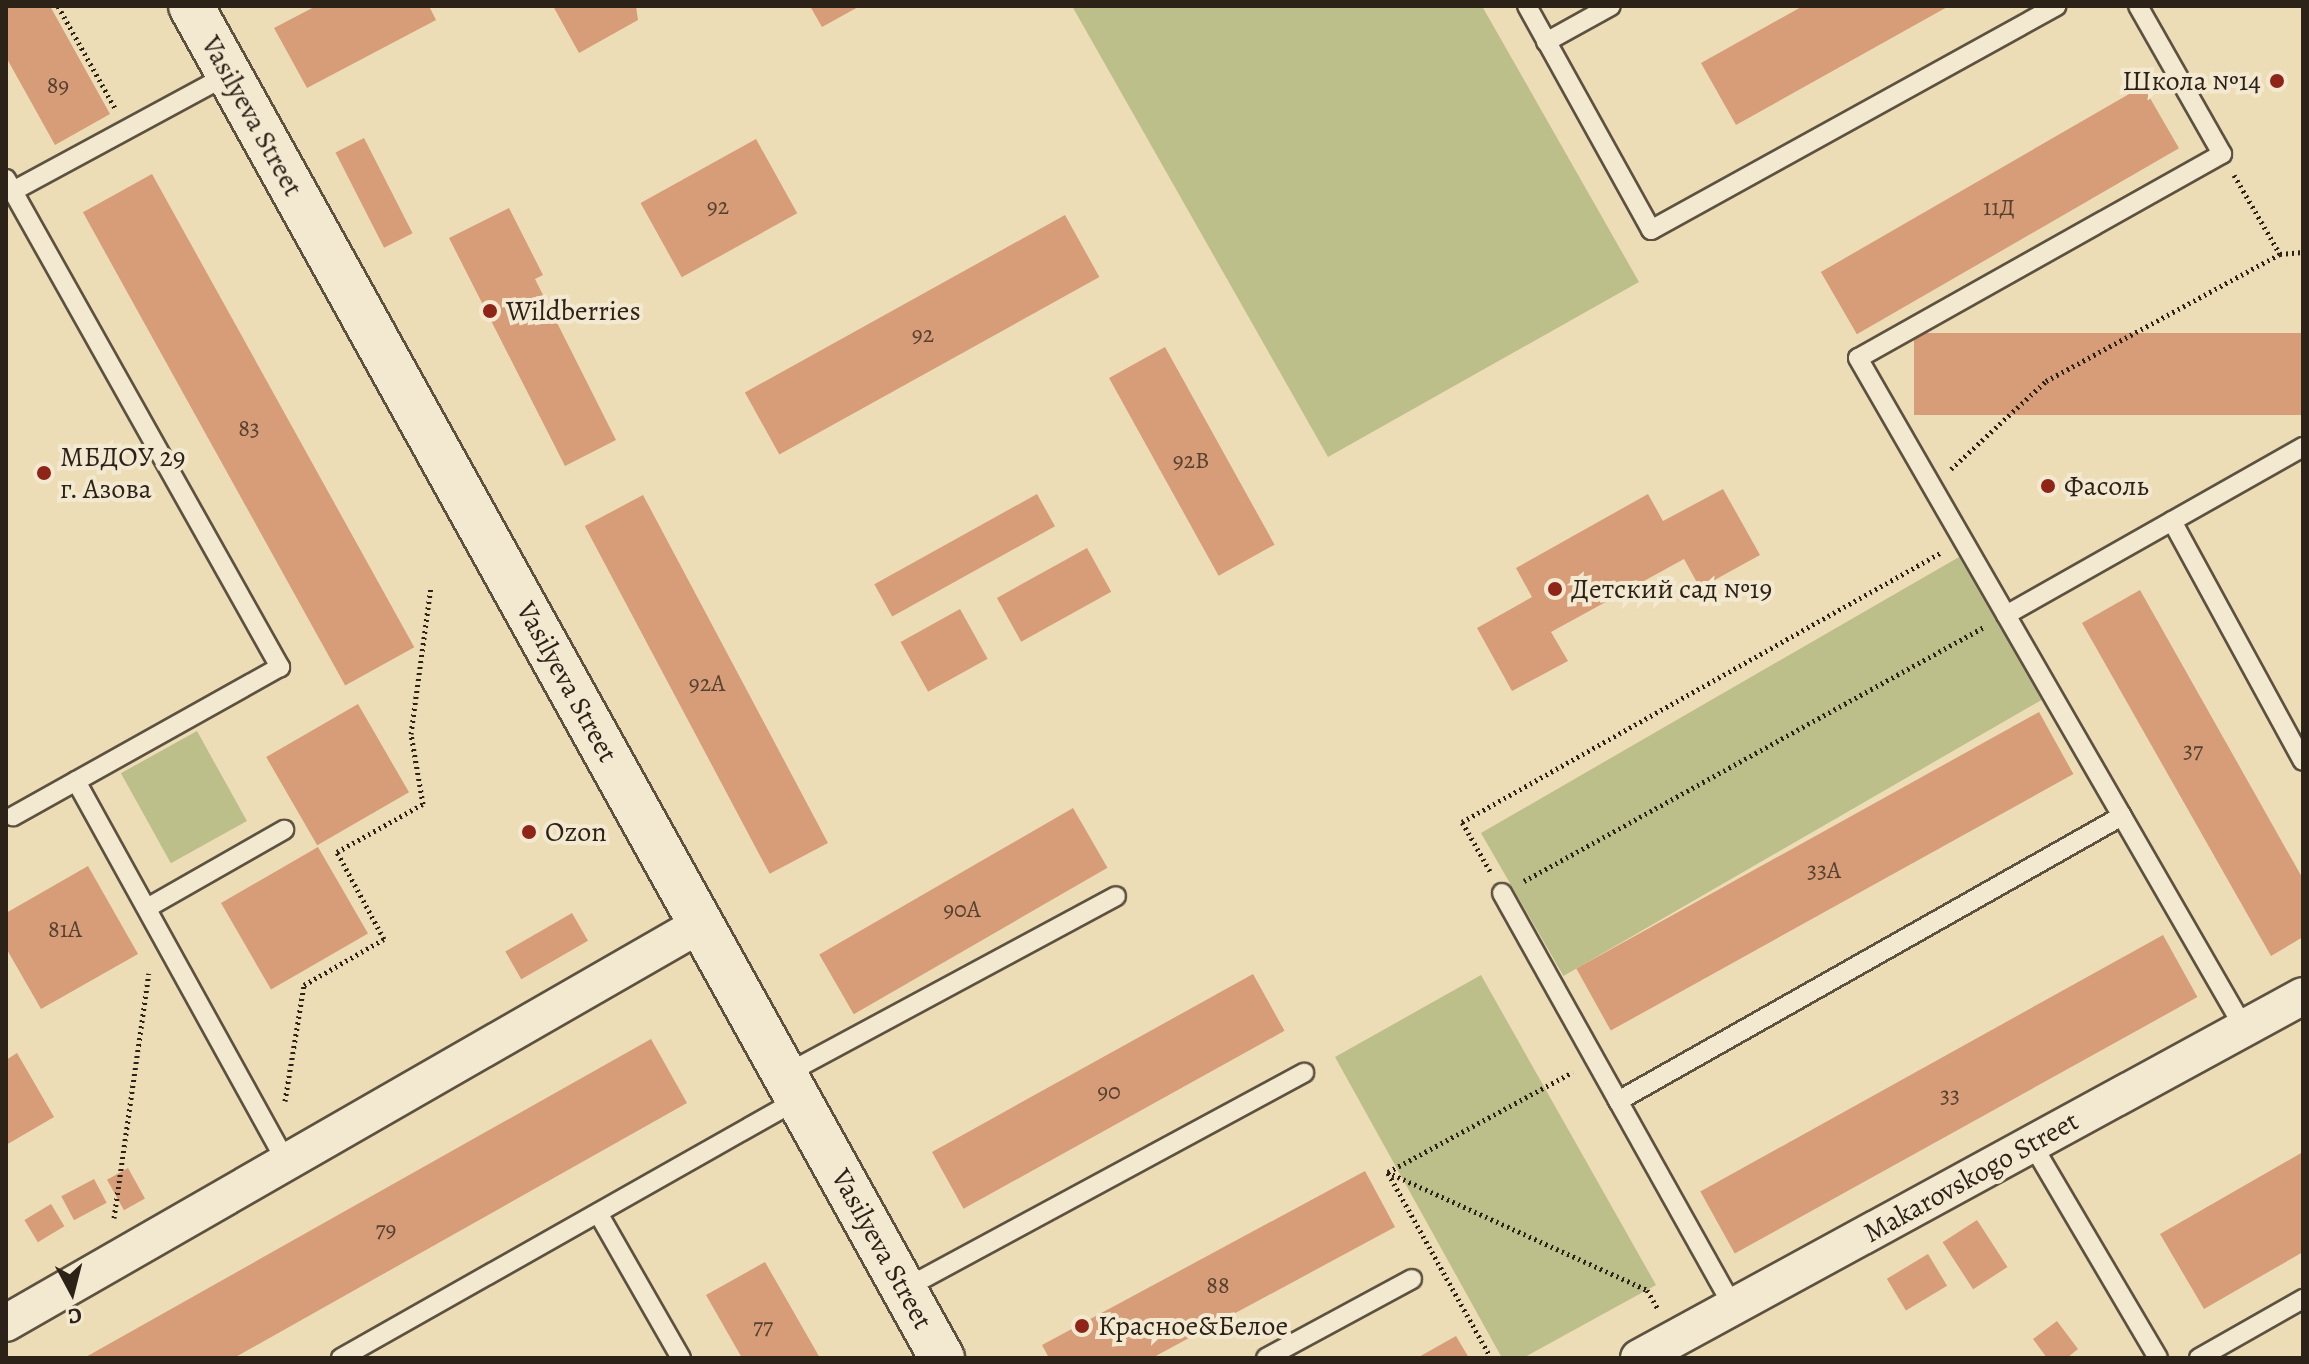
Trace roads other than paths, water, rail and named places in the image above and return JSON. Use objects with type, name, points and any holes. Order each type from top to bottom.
[{"type":"street","name":"Vasilyeva Street","points":[[200,9],[229,74],[942,1358]]},
{"type":"street","points":[[6,1323],[701,924]]},
{"type":"street","name":"Makarovskogo Street","points":[[1639,1358],[2303,996]]},
{"type":"lane","points":[[1527,6],[1651,230],[2056,6]]},
{"type":"lane","points":[[1546,42],[1611,6]]},
{"type":"lane","points":[[2138,6],[2222,154],[1858,358],[2244,1028]]},
{"type":"lane","points":[[13,816],[280,667],[9,185],[229,74]]},
{"type":"lane","points":[[2006,615],[2303,447]]},
{"type":"lane","points":[[2172,521],[2303,761]]},
{"type":"lane","points":[[76,781],[286,1161]]},
{"type":"lane","points":[[1618,1101],[2122,816]]},
{"type":"lane","points":[[152,916],[284,830]]},
{"type":"lane","points":[[1502,893],[1733,1307]]},
{"type":"lane","points":[[341,1358],[598,1213],[791,1087],[1116,896]]},
{"type":"lane","points":[[904,1289],[1304,1073]]},
{"type":"lane","points":[[2032,1144],[2158,1358]]},
{"type":"lane","points":[[598,1213],[681,1358]]},
{"type":"lane","points":[[1266,1358],[1412,1279]]},
{"type":"lane","points":[[2199,1358],[2303,1299]]},
{"type":"place","name":"Школа №14","points":[[2277,81]]},
{"type":"place","name":"Wildberries","points":[[490,311]]},
{"type":"place","name":"МБДОУ 29 г. Азова","points":[[44,473]]},
{"type":"place","name":"Фасоль","points":[[2048,486]]},
{"type":"place","name":"Детский сад №19","points":[[1555,589]]},
{"type":"place","name":"Ozon","points":[[529,832]]},
{"type":"place","name":"Красное&Белое","points":[[1082,1326]]}]
